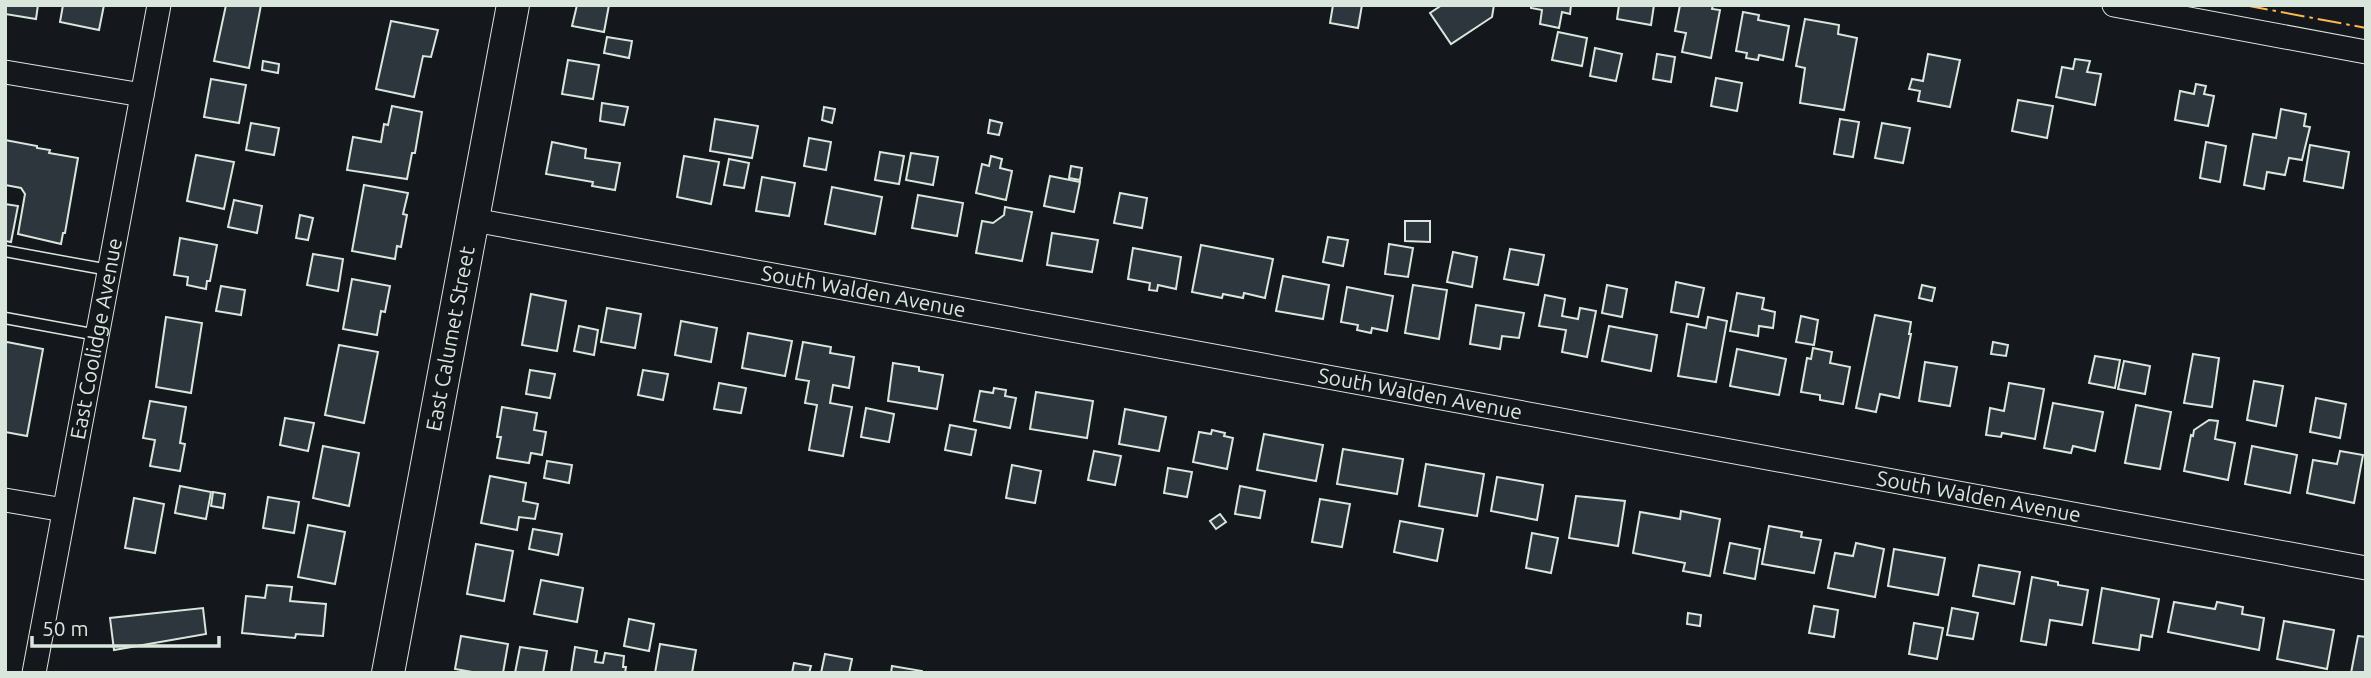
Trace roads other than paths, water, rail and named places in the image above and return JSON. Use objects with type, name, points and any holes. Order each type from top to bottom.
[{"type":"main road","name":"East Calumet Street","points":[[388,673],[513,5]]},
{"type":"street","name":"East Coolidge Avenue","points":[[34,673],[159,5]]},
{"type":"street","points":[[2114,5],[2366,51]]},
{"type":"street","points":[[5,72],[142,95]]},
{"type":"street","name":"South Walden Avenue","points":[[474,220],[2366,568]]},
{"type":"street","points":[[5,500],[64,510]]},
{"type":"lane","points":[[5,251],[109,270]]},
{"type":"lane","points":[[5,318],[97,335]]}]
